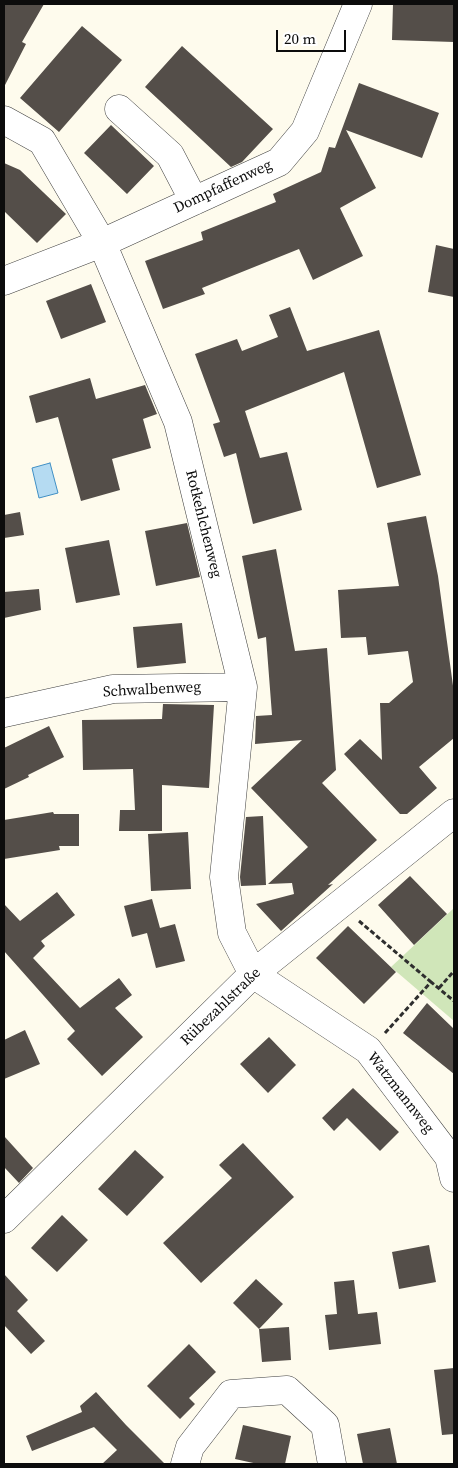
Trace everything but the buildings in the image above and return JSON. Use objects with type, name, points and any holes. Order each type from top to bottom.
[{"type":"street","name":"Dompfaffenweg","points":[[4,281],[102,244],[279,162],[305,131],[358,4]]},
{"type":"street","points":[[119,109],[170,155],[194,201]]},
{"type":"street","name":"Rotkehlchenweg","points":[[4,120],[42,141],[102,244],[178,422],[243,687],[224,877],[232,933],[253,974]]},
{"type":"street","name":"Schwalbenweg","points":[[4,713],[114,689],[243,687]]},
{"type":"street","name":"Rübezahlstraße","points":[[4,1219],[253,974],[341,906],[454,813]]},
{"type":"street","name":"Watzmannweg","points":[[253,974],[368,1050],[449,1157],[454,1178]]},
{"type":"street","points":[[185,1464],[190,1447],[231,1394],[286,1390],[325,1425],[332,1464]]},
{"type":"path","points":[[341,906],[454,1001]]},
{"type":"path","points":[[439,988],[454,971]]},
{"type":"path","points":[[368,1050],[431,982]]},
{"type":"green space","points":[[454,908],[454,1021],[391,967]]},
{"type":"water","points":[[50,463],[58,493],[39,498],[32,468]]}]
